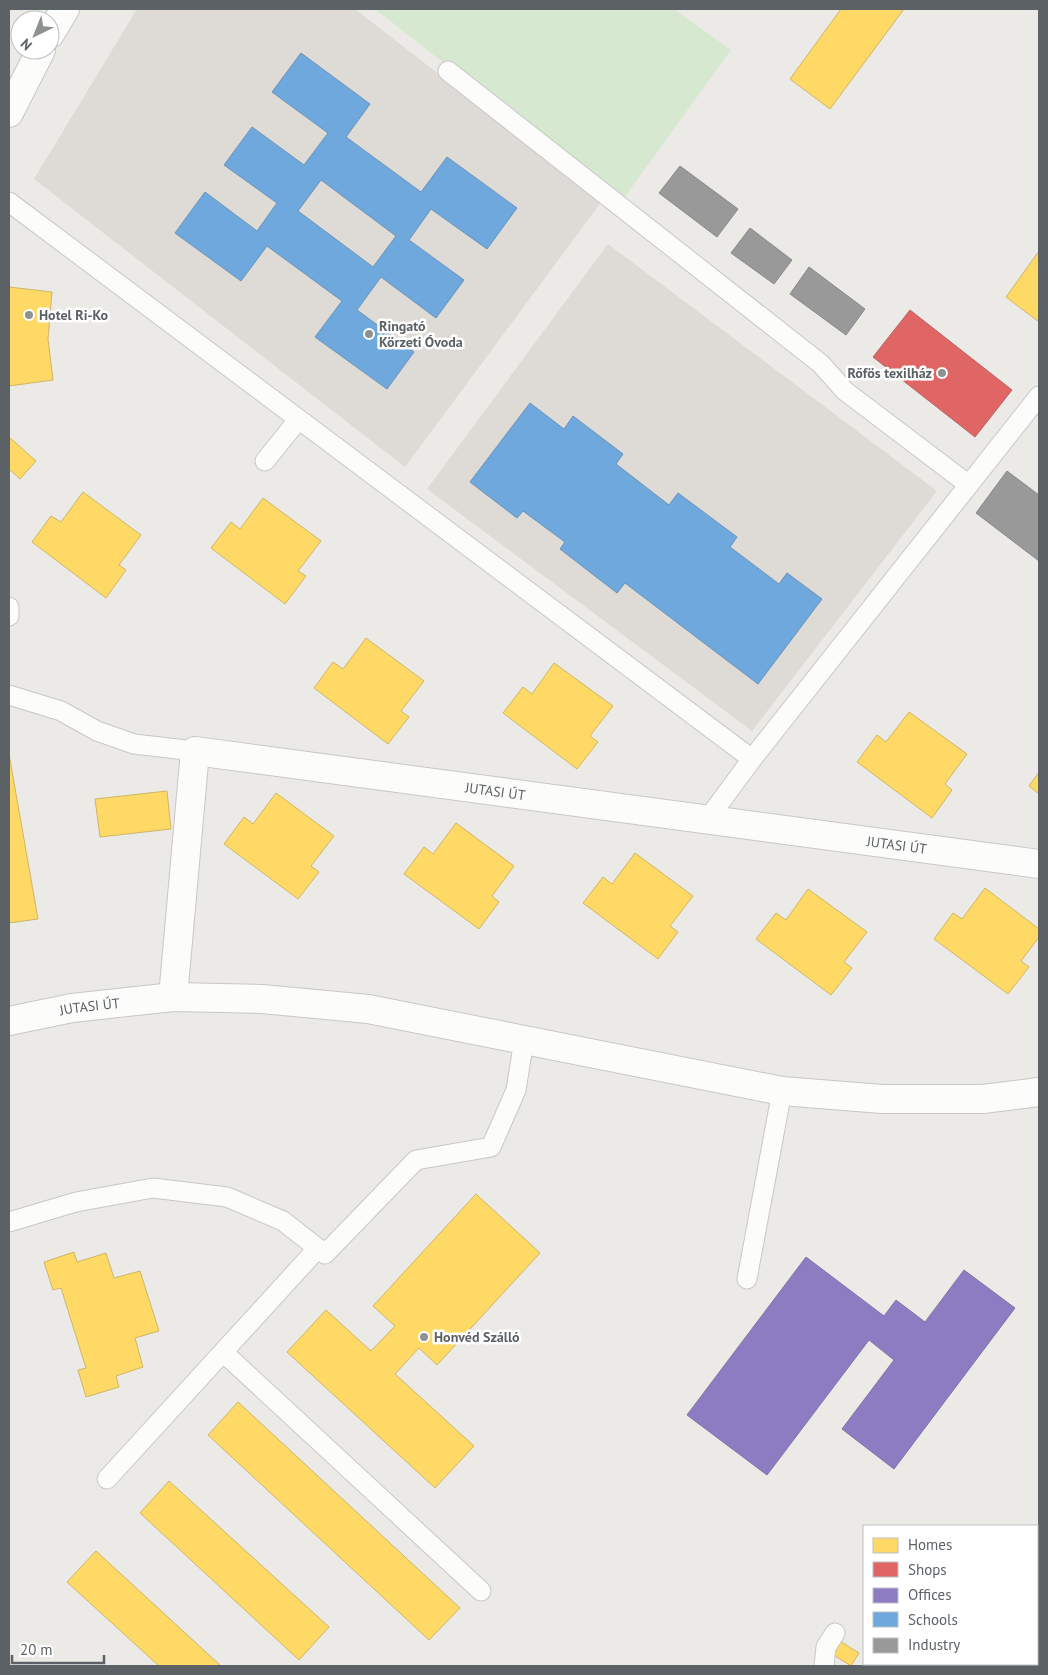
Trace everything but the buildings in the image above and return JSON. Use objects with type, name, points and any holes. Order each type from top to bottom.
[{"type":"street","points":[[9,113],[36,60]]},
{"type":"street","points":[[173,997],[195,751]]},
{"type":"street","name":"JUTASI ÚT","points":[[195,751],[1039,864]]},
{"type":"street","name":"JUTASI ÚT","points":[[9,1021],[72,1008],[173,997],[262,999],[368,1009],[782,1091],[882,1099],[983,1099],[1039,1092]]},
{"type":"lane","points":[[448,71],[821,364],[845,391],[969,485]]},
{"type":"lane","points":[[9,202],[752,759]]},
{"type":"lane","points":[[707,820],[752,759],[1039,396]]},
{"type":"lane","points":[[265,461],[298,420]]},
{"type":"lane","points":[[9,607],[9,616]]},
{"type":"lane","points":[[9,696],[62,711],[97,731],[134,744],[195,751]]},
{"type":"lane","points":[[9,1222],[76,1202],[153,1188],[227,1197],[283,1221],[325,1254],[416,1160],[491,1147],[516,1090],[524,1040]]},
{"type":"lane","points":[[747,1279],[782,1091]]},
{"type":"lane","points":[[107,1479],[318,1248]]},
{"type":"lane","points":[[224,1353],[481,1591]]},
{"type":"lane","points":[[824,1666],[826,1647],[835,1633]]},
{"type":"shaded area","name":"Ringató Körzeti Óvoda","points":[[137,9],[355,9],[602,201],[405,467],[34,179]]},
{"type":"shaded area","points":[[608,244],[937,491],[752,731],[427,489]]},
{"type":"green space","points":[[375,9],[674,9],[731,50],[621,202]]},
{"type":"place","name":"Hotel Ri-Ko","points":[[29,315]]},
{"type":"place","name":"Ringató Körzeti Óvoda","points":[[369,334]]},
{"type":"place","name":"Rőfös texilház","points":[[942,373]]},
{"type":"place","name":"Honvéd Szálló","points":[[424,1337]]}]
